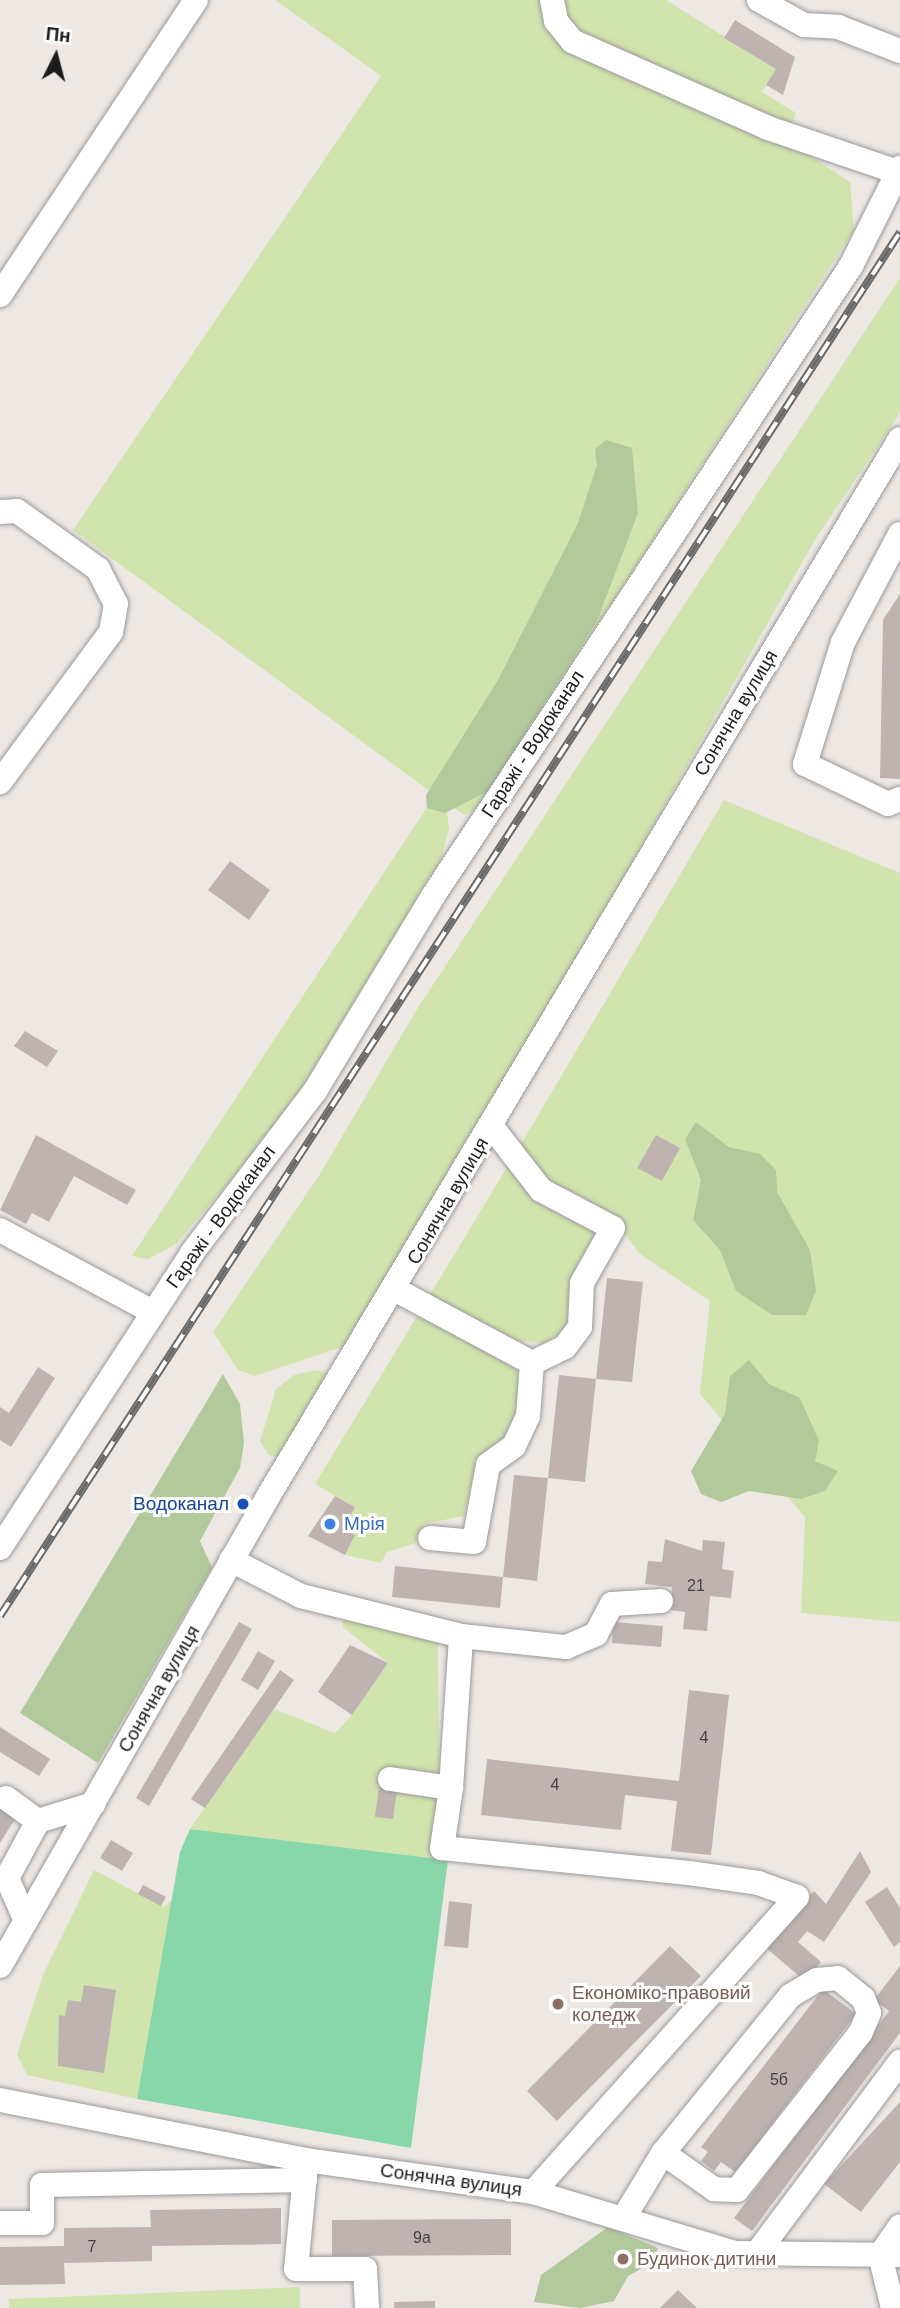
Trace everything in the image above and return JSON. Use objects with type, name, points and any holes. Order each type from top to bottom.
[{"type":"street","points":[[0,295],[196,0]]},
{"type":"street","points":[[552,0],[556,21],[572,41],[768,128],[899,170]]},
{"type":"street","points":[[759,0],[804,25],[838,27],[900,51]]},
{"type":"street","name":"Гаражі - Водоканал","points":[[0,1548],[153,1312],[315,1091],[433,896],[850,266],[899,170]]},
{"type":"street","name":"Сонячна вулиця","points":[[3,1955],[26,1921],[231,1560],[396,1290],[900,439]]},
{"type":"street","points":[[0,512],[18,511],[98,569],[117,604],[111,632],[0,782]]},
{"type":"street","points":[[900,534],[843,642],[805,764],[888,804],[900,799]]},
{"type":"street","points":[[492,1127],[541,1190],[613,1228],[582,1283],[580,1327],[565,1348],[532,1363]]},
{"type":"street","points":[[0,1230],[153,1312]]},
{"type":"street","points":[[396,1290],[532,1363]]},
{"type":"street","points":[[430,1538],[474,1542],[488,1465],[514,1446],[528,1416],[532,1363]]},
{"type":"street","points":[[231,1560],[301,1596],[461,1636],[566,1647],[596,1634],[612,1604],[661,1601]]},
{"type":"street","points":[[461,1636],[451,1788],[442,1848],[689,1873],[758,1883],[797,1897],[533,2192]]},
{"type":"street","points":[[390,1779],[451,1788]]},
{"type":"street","points":[[6,1798],[38,1821]]},
{"type":"street","points":[[26,1921],[4,1876],[38,1821],[93,1804]]},
{"type":"street","points":[[623,2219],[663,2153],[790,1996],[817,1980],[838,1978],[863,1998],[869,2013],[861,2032],[737,2190],[714,2189],[663,2153]]},
{"type":"street","points":[[757,2253],[900,2062]]},
{"type":"street","name":"Сонячна вулиця","points":[[0,2100],[305,2170],[533,2192],[735,2253],[890,2255]]},
{"type":"street","points":[[0,2223],[43,2223],[42,2185],[305,2170],[296,2269],[365,2269],[366,2308]]},
{"type":"street","points":[[893,2308],[890,2255],[900,2226]]},
{"type":"green space","points":[[275,0],[666,0],[776,69],[762,92],[796,113],[791,124],[797,147],[850,182],[854,230],[479,808],[465,815],[446,803],[449,829],[441,860],[283,1119],[176,1244],[148,1259],[132,1256],[435,795],[73,530],[381,76]]},
{"type":"green space","points":[[900,278],[900,413],[815,540],[576,961],[345,1346],[255,1376],[238,1370],[213,1332],[320,1174],[417,1009]]},
{"type":"green space","points":[[606,440],[632,448],[638,513],[597,621],[488,791],[445,813],[427,808],[426,795],[498,680],[578,523],[597,465],[595,449]]},
{"type":"green space","points":[[724,800],[900,873],[900,1622],[801,1613],[805,1517],[700,1394],[710,1301],[640,1254],[611,1215],[545,1183],[520,1146]]},
{"type":"green space","points":[[696,1122],[729,1147],[760,1154],[776,1170],[777,1192],[810,1250],[816,1291],[806,1315],[772,1315],[736,1291],[720,1250],[693,1220],[701,1180],[685,1139]]},
{"type":"green space","points":[[509,1164],[597,1223],[565,1330],[544,1343],[513,1340],[428,1298]]},
{"type":"green space","points":[[419,1313],[514,1365],[521,1387],[517,1421],[475,1470],[464,1516],[424,1524],[416,1543],[387,1552],[381,1563],[345,1555],[355,1535],[343,1529],[355,1507],[315,1484]]},
{"type":"green space","points":[[749,1360],[769,1384],[800,1398],[819,1441],[815,1461],[838,1471],[825,1491],[801,1499],[749,1491],[721,1502],[701,1494],[691,1471],[725,1414],[730,1376]]},
{"type":"green space","points":[[316,1370],[329,1374],[282,1458],[268,1455],[260,1441],[276,1389],[294,1375]]},
{"type":"green space","points":[[223,1374],[240,1404],[244,1443],[240,1468],[200,1541],[212,1567],[98,1763],[20,1713]]},
{"type":"green space","points":[[342,1615],[438,1643],[439,1771],[432,1777],[378,1780],[379,1787],[456,1798],[448,1860],[190,1829],[274,1709],[335,1733],[352,1715],[388,1663],[343,1627]]},
{"type":"green space","points":[[190,1829],[448,1860],[411,2148],[137,2099],[180,1852]]},
{"type":"green space","points":[[94,1870],[164,1907],[173,1899],[137,2099],[27,2075],[17,2055],[43,1975]]},
{"type":"green space","points":[[608,2227],[658,2248],[653,2262],[628,2276],[614,2301],[580,2308],[534,2302],[541,2275]]},
{"type":"green space","points":[[300,2287],[300,2308],[9,2308],[9,2299]]},
{"type":"building","points":[[735,20],[795,57],[783,95],[766,85],[776,69],[724,38]]},
{"type":"building","points":[[900,594],[900,779],[880,778],[883,620]]},
{"type":"building","points":[[230,861],[270,890],[249,920],[208,890]]},
{"type":"building","points":[[25,1031],[58,1051],[47,1067],[14,1046]]},
{"type":"building","points":[[36,1135],[136,1190],[127,1205],[74,1176],[49,1222],[32,1213],[26,1224],[0,1210]]},
{"type":"building","points":[[656,1135],[680,1148],[662,1181],[637,1168]]},
{"type":"building","points":[[607,1278],[643,1282],[632,1382],[596,1379]]},
{"type":"building","points":[[38,1367],[55,1378],[11,1447],[0,1440],[0,1407],[9,1413]]},
{"type":"building","points":[[559,1375],[596,1379],[585,1482],[548,1478]]},
{"type":"building","points":[[514,1475],[548,1478],[537,1581],[503,1577]]},
{"type":"building","name":"Мрія","points":[[335,1496],[355,1507],[343,1529],[355,1535],[345,1555],[308,1536]]},
{"type":"building","points":[[665,1539],[702,1551],[703,1540],[725,1542],[722,1569],[734,1571],[731,1598],[710,1596],[707,1631],[683,1629],[685,1612],[670,1610],[672,1587],[645,1584],[648,1561],[662,1562]]},
{"type":"building","points":[[395,1566],[503,1577],[500,1608],[392,1597]]},
{"type":"building","points":[[239,1622],[252,1629],[149,1806],[136,1798]]},
{"type":"building","points":[[613,1622],[663,1626],[661,1647],[612,1643]]},
{"type":"building","points":[[350,1645],[388,1663],[352,1715],[318,1692]]},
{"type":"building","points":[[258,1651],[275,1661],[258,1690],[241,1680]]},
{"type":"building","points":[[280,1670],[294,1680],[205,1808],[191,1799]]},
{"type":"building","points":[[689,1690],[729,1695],[711,1855],[671,1851],[677,1801],[625,1795],[621,1830],[481,1815],[487,1759],[679,1781]]},
{"type":"building","points":[[0,1727],[50,1759],[39,1776],[0,1752]]},
{"type":"building","points":[[379,1787],[397,1790],[393,1819],[375,1817]]},
{"type":"building","points":[[0,1809],[15,1819],[0,1843]]},
{"type":"building","points":[[111,1840],[133,1853],[122,1871],[100,1858]]},
{"type":"building","points":[[860,1851],[871,1872],[824,1942],[807,1931],[798,1942],[821,1962],[805,1981],[765,1947],[814,1891],[826,1904]]},
{"type":"building","points":[[143,1885],[166,1897],[161,1906],[138,1894]]},
{"type":"building","points":[[887,1887],[900,1908],[900,1942],[894,1947],[865,1902]]},
{"type":"building","points":[[449,1901],[472,1904],[468,1948],[444,1946]]},
{"type":"building","points":[[670,1946],[701,1976],[557,2121],[527,2091]]},
{"type":"building","points":[[900,1966],[900,2033],[752,2231],[734,2218],[889,2011],[874,2000]]},
{"type":"building","points":[[84,1985],[116,1990],[104,2073],[58,2066],[59,2015],[65,2016],[68,2000],[81,2002]]},
{"type":"building","points":[[823,1989],[856,2014],[735,2172],[721,2162],[714,2171],[701,2161],[708,2152],[701,2147]]},
{"type":"building","points":[[900,2102],[900,2162],[861,2212],[824,2184]]},
{"type":"building","points":[[281,2208],[281,2244],[152,2246],[152,2261],[64,2263],[65,2284],[0,2285],[0,2247],[64,2246],[64,2228],[151,2227],[150,2210]]},
{"type":"building","points":[[511,2219],[511,2255],[332,2256],[332,2220]]},
{"type":"building","points":[[678,2290],[697,2308],[660,2308]]},
{"type":"building","points":[[435,2301],[435,2308],[394,2308],[394,2302]]},
{"type":"railway","points":[[0,1616],[900,232]]},
{"type":"place","name":"Водоканал","points":[[243,1504]]},
{"type":"place","name":"Мрія","points":[[330,1524]]},
{"type":"place","name":"Економіко-правовий коледж","points":[[558,2004]]},
{"type":"place","name":"Будинок дитини","points":[[623,2259]]}]
